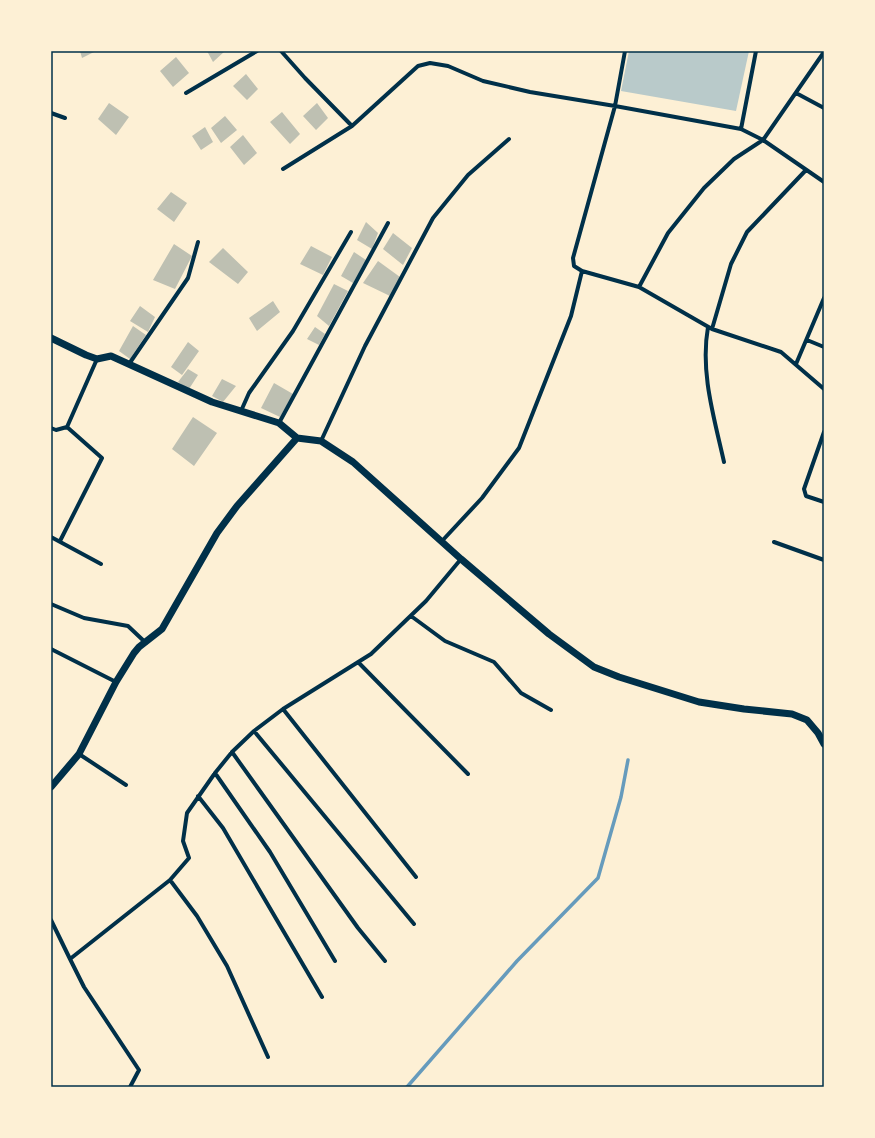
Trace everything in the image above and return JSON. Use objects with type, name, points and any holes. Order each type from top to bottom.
[{"type":"street","points":[[186,93],[257,51]]},
{"type":"street","points":[[281,51],[352,126]]},
{"type":"street","points":[[625,51],[615,106],[573,258],[574,266],[582,271],[639,286],[708,326],[712,330],[781,352],[824,389]]},
{"type":"street","points":[[741,130],[756,51]]},
{"type":"street","points":[[639,286],[668,233],[704,188],[734,159],[763,140],[824,52]]},
{"type":"street","points":[[283,169],[352,126],[418,66],[430,64],[448,66],[483,81],[530,92],[615,106],[741,130],[763,140],[824,182]]},
{"type":"street","points":[[796,93],[824,108]]},
{"type":"street","points":[[51,113],[65,118]]},
{"type":"street","points":[[321,441],[366,346],[433,218],[468,175],[509,139]]},
{"type":"street","points":[[712,330],[731,264],[747,232],[806,170]]},
{"type":"street","points":[[279,422],[388,223]]},
{"type":"street","points":[[241,411],[249,393],[293,331],[351,232]]},
{"type":"street","points":[[129,364],[188,278],[198,242]]},
{"type":"street","points":[[442,541],[482,498],[519,448],[571,316],[582,271]]},
{"type":"street","points":[[796,364],[824,298]]},
{"type":"street","points":[[708,326],[705,344],[706,381],[724,462]]},
{"type":"street","points":[[51,338],[97,359],[110,356],[212,402],[279,422],[297,438],[321,441],[353,462],[461,559],[549,634],[594,667],[619,677],[699,702],[792,714],[807,720],[818,733],[824,744]]},
{"type":"street","points":[[807,340],[824,347]]},
{"type":"street","points":[[67,427],[97,359]]},
{"type":"street","points":[[51,428],[56,430],[67,427]]},
{"type":"street","points":[[60,541],[102,458],[67,427]]},
{"type":"street","points":[[824,432],[804,489],[806,496],[824,502]]},
{"type":"street","points":[[53,783],[80,754],[116,682],[134,653],[139,647],[162,629],[217,533],[237,506],[297,438]]},
{"type":"street","points":[[51,537],[101,564]]},
{"type":"street","points":[[774,542],[824,560]]},
{"type":"street","points":[[70,959],[170,880],[189,858],[183,841],[187,813],[198,796],[232,752],[254,731],[283,709],[371,654],[426,601],[461,559]]},
{"type":"street","points":[[51,604],[84,618],[128,626],[146,642]]},
{"type":"street","points":[[411,616],[445,641],[494,662],[521,693],[551,710]]},
{"type":"street","points":[[51,649],[116,682]]},
{"type":"street","points":[[358,662],[468,774]]},
{"type":"street","points":[[283,709],[416,877]]},
{"type":"street","points":[[254,731],[414,924]]},
{"type":"street","points":[[232,752],[358,928],[385,961]]},
{"type":"street","points":[[80,754],[126,785]]},
{"type":"street","points":[[215,773],[270,852],[335,961]]},
{"type":"street","points":[[198,796],[223,828],[322,997]]},
{"type":"street","points":[[170,880],[197,916],[227,966],[268,1057]]},
{"type":"street","points":[[51,920],[87,992],[139,1070],[130,1087]]},
{"type":"shaded area","points":[[629,51],[749,51],[736,111],[621,91]]},
{"type":"building","points":[[80,51],[96,51],[82,58]]},
{"type":"building","points":[[207,51],[225,51],[213,62]]},
{"type":"building","points":[[176,57],[189,73],[173,87],[160,71]]},
{"type":"building","points":[[246,74],[258,89],[247,100],[233,86]]},
{"type":"building","points":[[109,103],[129,117],[116,135],[98,119]]},
{"type":"building","points":[[317,103],[328,118],[316,130],[303,116]]},
{"type":"building","points":[[282,112],[300,134],[290,144],[270,122]]},
{"type":"building","points":[[225,116],[237,130],[221,143],[211,128]]},
{"type":"building","points":[[205,127],[213,142],[201,150],[192,136]]},
{"type":"building","points":[[243,135],[257,153],[244,165],[230,147]]},
{"type":"building","points":[[171,192],[187,203],[174,222],[157,209]]},
{"type":"building","points":[[366,222],[378,233],[372,249],[357,240]]},
{"type":"building","points":[[393,233],[412,248],[403,265],[383,249]]},
{"type":"building","points":[[174,244],[192,256],[175,289],[153,280]]},
{"type":"building","points":[[311,246],[332,257],[323,275],[300,264]]},
{"type":"building","points":[[223,248],[248,272],[238,284],[209,262]]},
{"type":"building","points":[[354,252],[366,260],[353,283],[341,276]]},
{"type":"building","points":[[378,261],[400,277],[390,296],[363,283]]},
{"type":"building","points":[[334,284],[348,291],[329,326],[317,316]]},
{"type":"building","points":[[273,301],[280,312],[257,331],[249,318]]},
{"type":"building","points":[[140,306],[155,317],[148,332],[130,321]]},
{"type":"building","points":[[133,326],[146,335],[130,359],[119,351]]},
{"type":"building","points":[[315,327],[325,334],[319,345],[307,339]]},
{"type":"building","points":[[188,342],[199,351],[182,375],[171,367]]},
{"type":"building","points":[[188,369],[198,375],[189,389],[178,382]]},
{"type":"building","points":[[222,379],[236,386],[223,402],[212,396]]},
{"type":"building","points":[[274,383],[293,394],[280,417],[261,408]]},
{"type":"building","points":[[193,417],[217,433],[194,466],[172,449]]},
{"type":"waterway","points":[[407,1087],[517,961],[598,878],[621,797],[628,760]]}]
